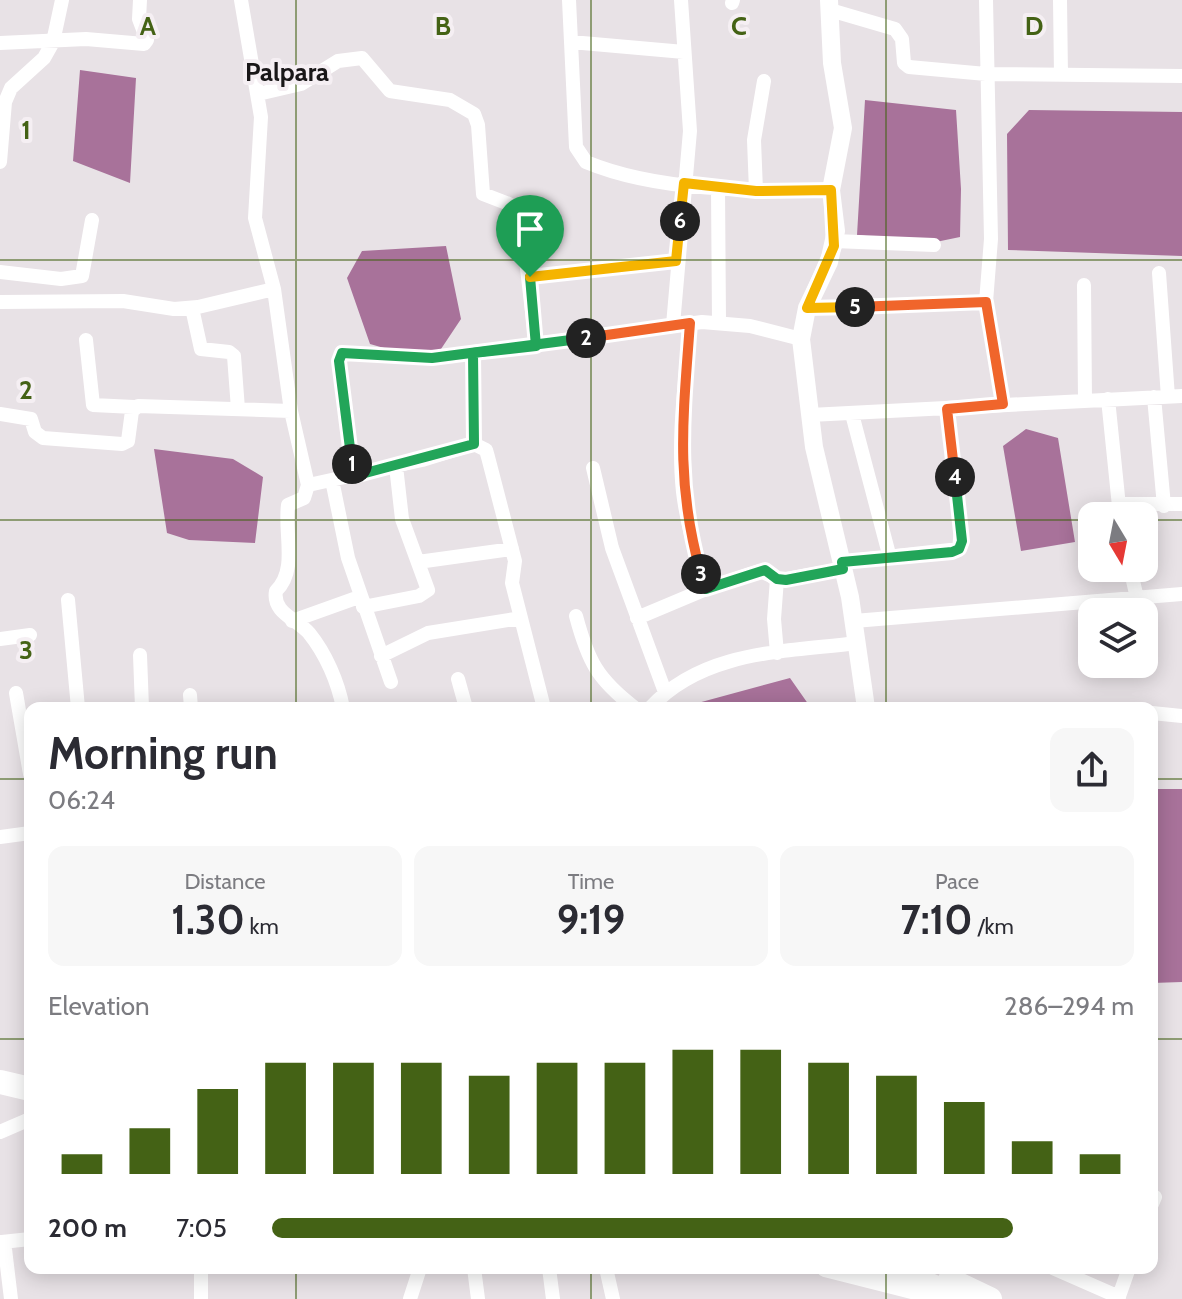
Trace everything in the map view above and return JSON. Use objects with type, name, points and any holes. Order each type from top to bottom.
[{"type":"highway","points":[[0,1068],[24,1072]]},
{"type":"highway","points":[[0,1082],[24,1088]]},
{"type":"highway","points":[[905,1274],[952,1294]]},
{"type":"highway","points":[[939,1274],[991,1299]]},
{"type":"street","points":[[0,162],[5,102],[11,88],[44,58],[53,42],[62,0]]},
{"type":"street","points":[[0,43],[108,39],[144,44],[147,40],[139,19],[140,0]]},
{"type":"street","points":[[241,0],[250,67],[261,117],[255,218],[274,289],[291,411],[308,485],[304,498],[288,505],[287,578],[274,596],[292,621],[309,633],[324,657],[341,702]]},
{"type":"street","points":[[569,0],[578,155],[597,167],[718,188],[831,190]]},
{"type":"street","points":[[673,325],[676,261],[690,131],[681,0]]},
{"type":"street","points":[[986,0],[991,239],[986,302],[1003,404]]},
{"type":"street","points":[[1060,0],[1061,75]]},
{"type":"street","points":[[865,702],[854,621],[814,447],[801,339],[807,308],[829,262],[834,241],[831,190],[843,128],[832,63],[830,5],[895,29],[902,39],[904,63],[909,67],[986,74],[1182,76]]},
{"type":"street","points":[[571,42],[684,52]]},
{"type":"street","points":[[258,94],[301,84],[327,67],[351,57],[369,62],[390,91],[450,100],[466,106],[474,114],[478,125],[483,194],[517,209],[530,277],[536,346]]},
{"type":"street","points":[[756,191],[754,140],[764,81]]},
{"type":"street","points":[[718,188],[719,322]]},
{"type":"street","points":[[0,272],[61,279],[82,276],[92,220]]},
{"type":"street","points":[[834,241],[934,245]]},
{"type":"street","points":[[530,277],[676,261]]},
{"type":"street","points":[[1159,273],[1168,397],[1164,506]]},
{"type":"street","points":[[1084,285],[1085,401]]},
{"type":"street","points":[[0,302],[93,300],[192,308],[274,289]]},
{"type":"street","points":[[807,308],[986,302]]},
{"type":"street","points":[[192,308],[201,349],[229,352],[234,356],[238,409]]},
{"type":"street","points":[[354,476],[339,356],[348,353],[432,358],[673,325],[719,322],[801,339]]},
{"type":"street","points":[[690,323],[682,425],[683,490],[688,526],[706,589]]},
{"type":"street","points":[[86,340],[93,405],[291,411]]},
{"type":"street","points":[[473,353],[474,444]]},
{"type":"street","points":[[810,415],[1168,397]]},
{"type":"street","points":[[1108,399],[1118,502]]},
{"type":"street","points":[[0,414],[31,419],[35,432],[43,438],[122,444],[128,441],[134,407]]},
{"type":"street","points":[[637,618],[706,589],[765,570],[777,579],[842,565],[959,549],[961,530],[947,409]]},
{"type":"street","points":[[852,414],[890,558]]},
{"type":"street","points":[[308,485],[396,466],[474,444],[486,450],[516,565],[512,583],[542,702]]},
{"type":"street","points":[[292,621],[361,602],[425,594],[428,585],[402,519],[396,466]]},
{"type":"street","points":[[593,468],[612,548],[665,692]]},
{"type":"street","points":[[332,480],[361,602],[391,682]]},
{"type":"street","points":[[1158,507],[1182,504]]},
{"type":"street","points":[[418,562],[512,549]]},
{"type":"street","points":[[777,579],[774,619],[777,653]]},
{"type":"street","points":[[1133,582],[1137,598],[1182,594]]},
{"type":"street","points":[[68,600],[77,702]]},
{"type":"street","points":[[854,621],[1078,603]]},
{"type":"street","points":[[576,616],[593,667],[605,685],[627,702]]},
{"type":"street","points":[[381,656],[428,633],[521,618]]},
{"type":"street","points":[[0,639],[30,635]]},
{"type":"street","points":[[656,702],[694,673],[723,662],[857,643]]},
{"type":"street","points":[[140,655],[142,702]]},
{"type":"street","points":[[458,679],[464,702]]},
{"type":"street","points":[[16,693],[24,739]]},
{"type":"street","points":[[1158,714],[1182,716]]},
{"type":"street","points":[[0,837],[24,834]]},
{"type":"street","points":[[0,1132],[24,1122]]},
{"type":"street","points":[[11,1299],[1,1242],[24,1240]]},
{"type":"street","points":[[201,1274],[201,1299]]},
{"type":"street","points":[[410,1299],[418,1274]]},
{"type":"street","points":[[475,1274],[478,1299]]},
{"type":"street","points":[[550,1274],[553,1299]]},
{"type":"street","points":[[607,1274],[613,1299]]},
{"type":"street","points":[[849,1274],[912,1290],[952,1294]]},
{"type":"street","points":[[962,1274],[991,1299]]},
{"type":"street","points":[[1066,1274],[1118,1298],[1127,1274]]},
{"type":"shaded area","points":[[80,70],[136,78],[130,183],[73,161]]},
{"type":"shaded area","points":[[865,100],[956,110],[961,189],[960,237],[931,243],[857,235]]},
{"type":"shaded area","points":[[1029,110],[1182,112],[1182,256],[1008,250],[1007,134]]},
{"type":"shaded area","points":[[446,246],[461,319],[439,352],[398,352],[370,344],[347,278],[362,251]]},
{"type":"shaded area","points":[[1026,429],[1058,438],[1075,542],[1021,551],[1003,446]]},
{"type":"shaded area","points":[[154,449],[233,459],[263,477],[255,543],[189,540],[167,533]]},
{"type":"shaded area","points":[[790,678],[807,702],[701,702]]},
{"type":"shaded area","points":[[1158,789],[1182,789],[1182,982],[1158,983]]},
{"type":"district","name":"Palpara","points":[[287,72]]},
{"type":"route","points":[[530,277],[536,346],[473,353],[473,399],[474,444],[354,476],[339,361],[342,353],[432,358],[536,346],[690,323],[681,459],[688,526],[706,589],[765,570],[777,579],[786,580],[843,569],[842,562],[959,549],[962,541],[947,409],[1003,404],[986,302],[807,308],[834,246],[836,231],[831,190],[756,191],[684,183],[676,261],[530,277]]}]
